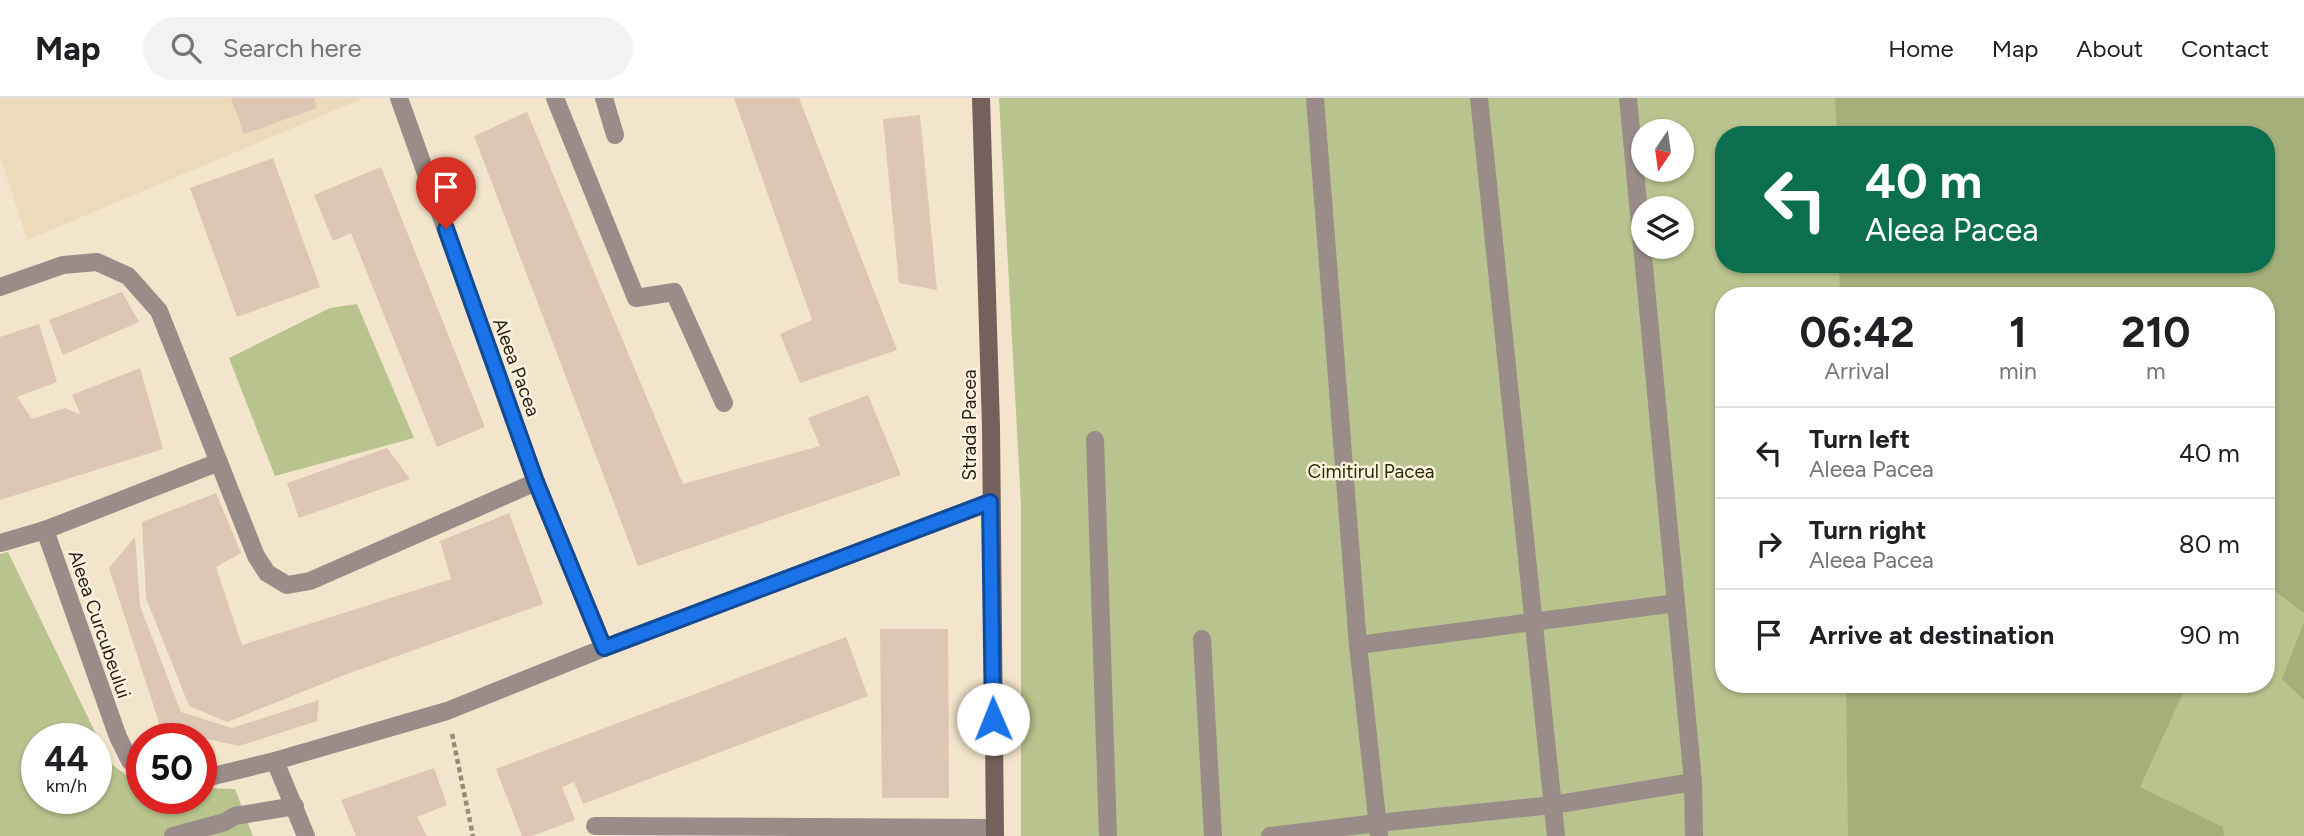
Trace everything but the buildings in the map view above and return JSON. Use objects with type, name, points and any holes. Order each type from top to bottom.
[{"type":"main road","name":"Strada Pacea","points":[[981,98],[989,317],[995,832]]},
{"type":"street","points":[[555,98],[636,298],[674,292],[724,403]]},
{"type":"street","points":[[604,98],[615,135]]},
{"type":"street","points":[[1315,98],[1358,645],[1378,829]]},
{"type":"street","points":[[1479,98],[1556,836]]},
{"type":"street","points":[[1628,98],[1693,782],[1694,836]]},
{"type":"street","name":"Aleea Pacea","points":[[403,100],[536,482],[604,648]]},
{"type":"street","points":[[0,287],[63,265],[97,262],[128,276],[159,311],[256,556],[267,573],[287,585],[310,581],[536,482]]},
{"type":"street","points":[[1095,440],[1108,836]]},
{"type":"street","points":[[0,543],[44,530],[219,462]]},
{"type":"street","points":[[217,775],[447,711],[604,648],[990,502]]},
{"type":"street","name":"Aleea Curcubeului","points":[[44,530],[126,753]]},
{"type":"street","points":[[1358,645],[1676,603]]},
{"type":"street","points":[[1202,639],[1213,836]]},
{"type":"street","points":[[275,761],[306,836]]},
{"type":"street","points":[[1270,836],[1378,829],[1693,782]]},
{"type":"street","points":[[173,836],[225,822],[235,816],[295,806]]},
{"type":"street","points":[[595,826],[836,832],[995,832]]},
{"type":"path","points":[[447,711],[473,836]]},
{"type":"shaded area","points":[[0,98],[364,98],[27,240],[0,156]]},
{"type":"green space","name":"Cimitirul Pacea","points":[[999,98],[2304,98],[2304,836],[1021,836],[1021,505]]},
{"type":"green space","points":[[1835,98],[2304,98],[2304,613],[2275,591],[2275,287],[1840,287],[1839,273],[2275,273],[2275,126],[1837,126]]},
{"type":"green space","points":[[357,304],[414,438],[275,476],[229,358],[330,308]]},
{"type":"green space","points":[[8,552],[91,723],[21,723],[21,814],[112,814],[112,764],[126,775],[126,814],[217,814],[217,788],[235,789],[253,836],[0,836],[0,554]]},
{"type":"green space","points":[[2304,622],[2304,700],[2282,679]]},
{"type":"green space","points":[[1846,693],[2183,693],[2140,787],[2223,827],[2224,836],[1848,836]]},
{"type":"route","points":[[446,229],[536,482],[604,648],[990,502],[993,719]]}]
